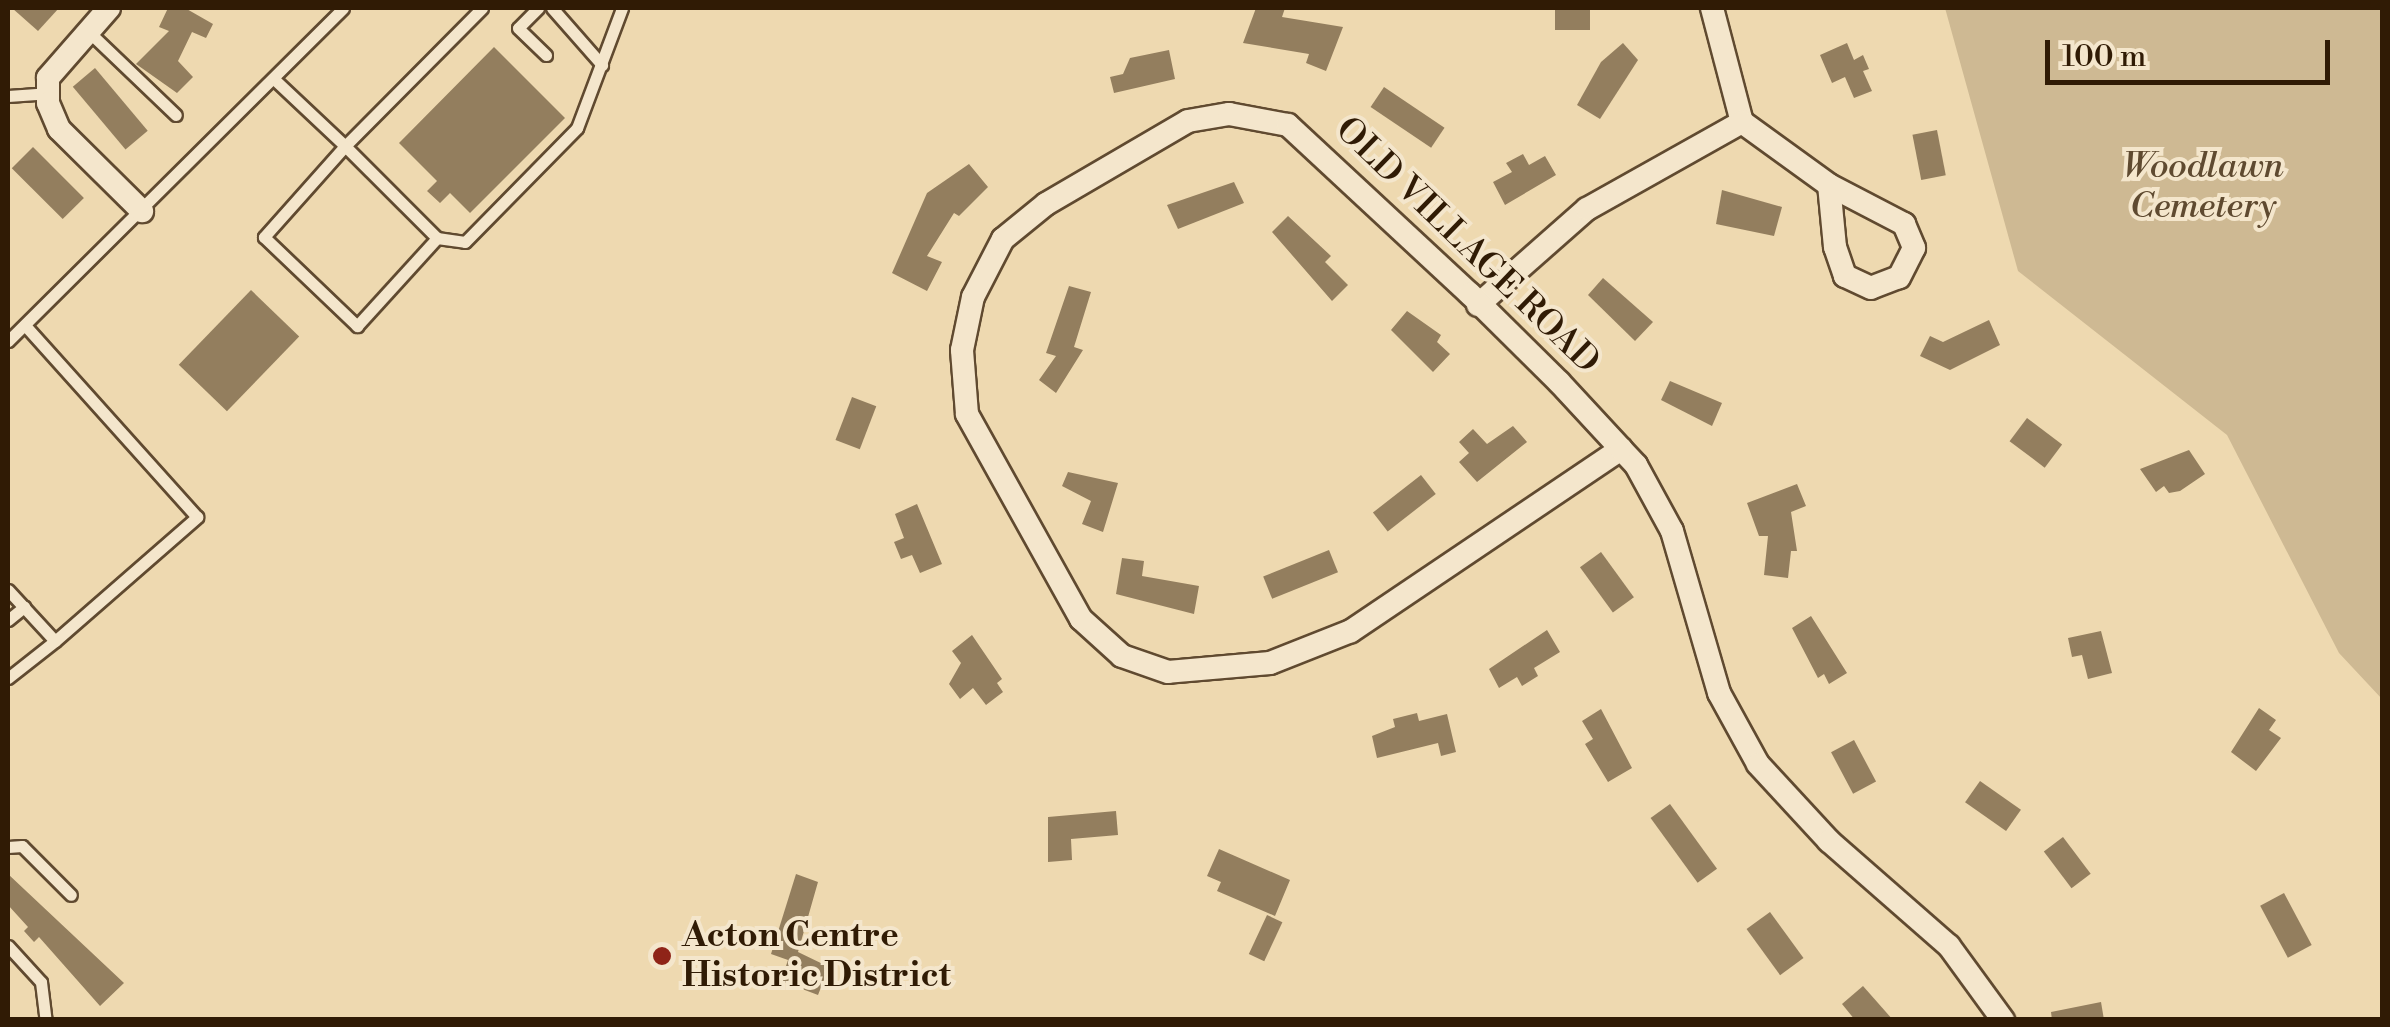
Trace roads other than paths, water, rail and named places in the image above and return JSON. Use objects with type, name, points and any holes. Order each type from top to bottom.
[{"type":"street","points":[[108,8],[48,78],[47,94],[59,129],[142,211]]},
{"type":"street","points":[[1712,8],[1742,122],[1829,184],[1908,229],[1911,259],[1891,282],[1862,287],[1842,272],[1829,184]]},
{"type":"street","name":"OLD VILLAGE ROAD","points":[[1621,449],[1350,631],[1270,663],[1168,672],[1122,656],[1081,619],[967,414],[962,350],[973,298],[1004,238],[1046,204],[1188,122],[1229,114],[1288,125],[1478,305],[1621,449],[1672,530],[1719,693],[1758,764],[1829,841],[1949,946],[2003,1020]]},
{"type":"street","points":[[1478,305],[1587,210],[1742,122]]},
{"type":"lane","points":[[8,341],[275,80],[342,8]]},
{"type":"lane","points":[[437,238],[357,326],[264,237],[345,146],[482,8]]},
{"type":"lane","points":[[538,8],[518,28],[546,55]]},
{"type":"lane","points":[[552,8],[602,65]]},
{"type":"lane","points":[[275,80],[437,238],[465,242],[577,128],[622,8]]},
{"type":"lane","points":[[86,30],[176,116]]},
{"type":"lane","points":[[8,96],[47,94]]},
{"type":"lane","points":[[8,678],[196,517],[25,326]]},
{"type":"lane","points":[[8,590],[55,641]]},
{"type":"lane","points":[[8,620],[24,607]]},
{"type":"lane","points":[[8,847],[22,846],[72,895]]},
{"type":"lane","points":[[8,946],[41,982],[46,1020]]},
{"type":"place","name":"Acton Centre Historic District","points":[[662,956]]},
{"type":"park label","name":"Woodlawn Cemetery","points":[[2203,187]]}]
